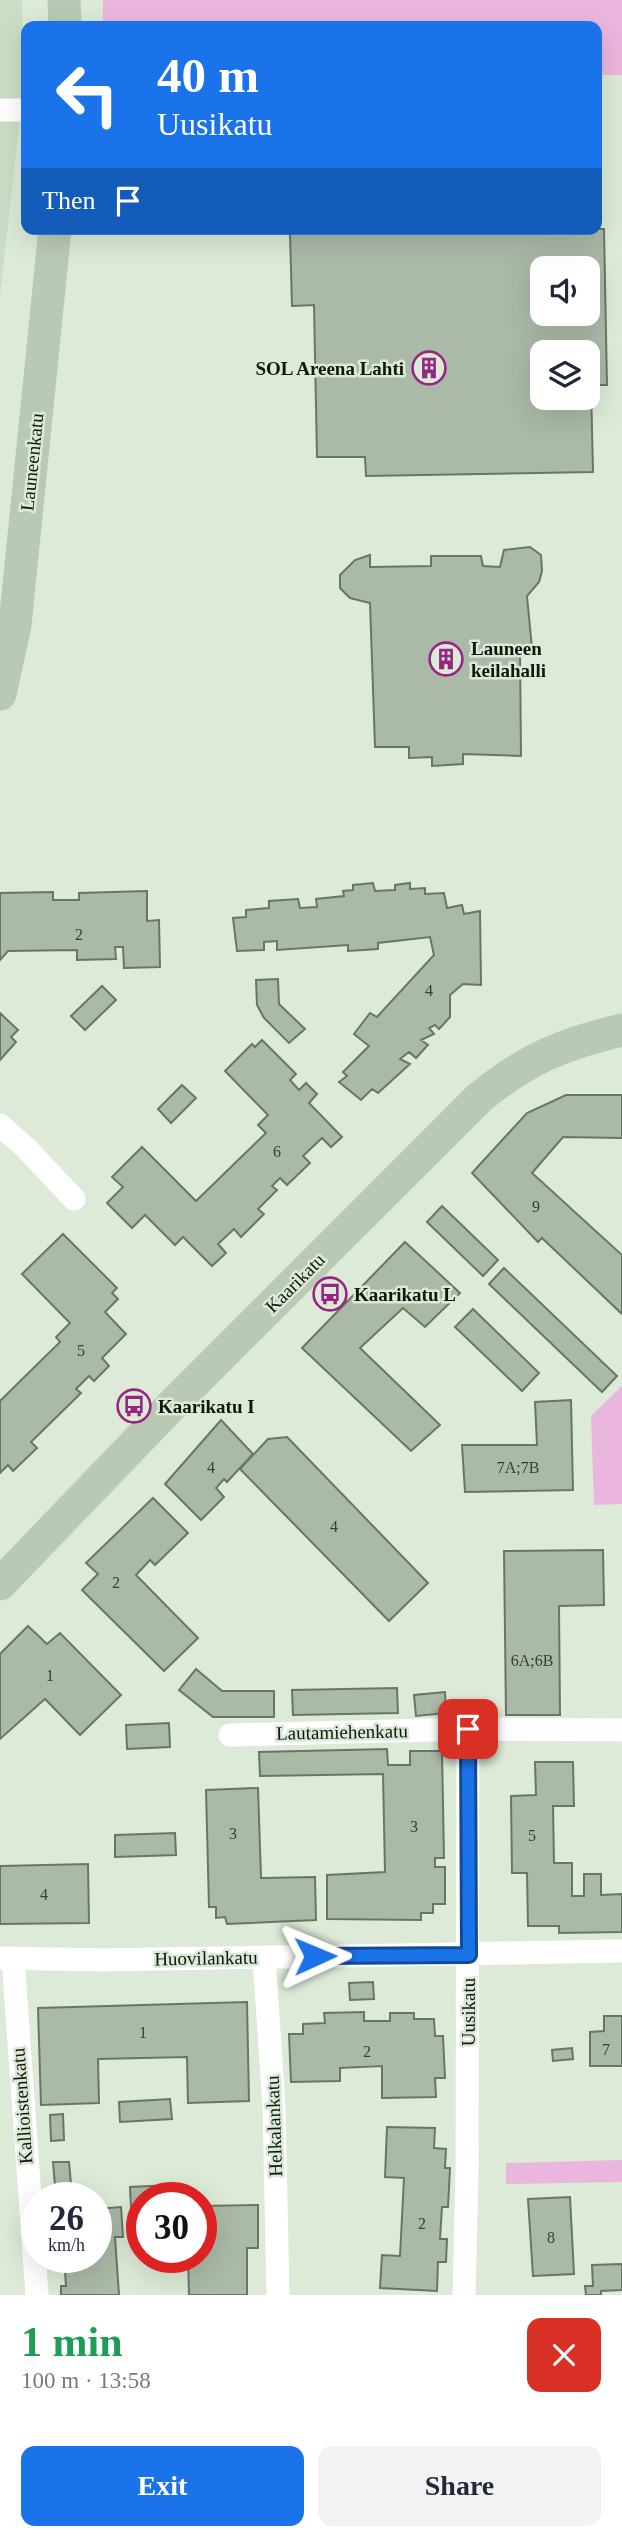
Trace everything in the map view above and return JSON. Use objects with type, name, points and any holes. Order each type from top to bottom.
[{"type":"street","points":[[64,0],[65,21]]},
{"type":"street","points":[[0,110],[21,110]]},
{"type":"street","name":"Launeenkatu","points":[[0,694],[15,625],[11,550],[54,235]]},
{"type":"street","name":"Kaarikatu","points":[[0,1584],[174,1404],[479,1098],[536,1057],[568,1044],[622,1030]]},
{"type":"street","points":[[0,1125],[26,1148],[74,1199]]},
{"type":"street","name":"Lautamiehenkatu","points":[[230,1735],[468,1729],[622,1730]]},
{"type":"street","name":"Uusikatu","points":[[464,2295],[468,2163],[468,1729]]},
{"type":"street","name":"Huovilankatu","points":[[6,1958],[103,1960],[622,1951]]},
{"type":"street","name":"Helkalankatu","points":[[264,1957],[274,2106],[278,2295]]},
{"type":"street","name":"Kallioistenkatu","points":[[6,1958],[37,2295]]},
{"type":"shaded area","points":[[0,0],[22,0],[21,109],[0,296]]},
{"type":"shaded area","points":[[103,0],[622,0],[622,75],[602,75],[602,21],[103,21]]},
{"type":"shaded area","points":[[622,1386],[622,1504],[594,1505],[591,1416]]},
{"type":"shaded area","points":[[622,2160],[622,2182],[506,2184],[506,2163]]},
{"type":"building","name":"SOL Areena Lahti","points":[[604,229],[607,385],[600,385],[600,340],[530,340],[530,410],[592,410],[593,472],[366,476],[365,457],[317,457],[314,305],[292,306],[290,235],[602,235]]},
{"type":"building","name":"Launeen keilahalli","points":[[530,547],[541,555],[542,571],[539,582],[527,596],[532,648],[520,649],[521,756],[463,754],[463,764],[432,766],[432,757],[409,758],[409,747],[375,747],[370,603],[350,598],[340,588],[340,575],[355,560],[370,555],[370,567],[431,566],[431,556],[481,556],[483,566],[500,567],[504,550]]},
{"type":"building","points":[[373,883],[375,891],[395,890],[395,885],[410,883],[410,889],[425,888],[425,894],[444,893],[447,908],[462,905],[464,914],[480,911],[481,985],[463,984],[450,995],[450,1017],[439,1029],[435,1025],[429,1028],[434,1034],[421,1040],[428,1045],[416,1058],[409,1052],[400,1059],[410,1064],[378,1093],[372,1089],[361,1100],[339,1082],[347,1076],[343,1072],[369,1046],[354,1034],[370,1013],[377,1017],[434,955],[430,937],[378,943],[378,949],[348,951],[348,945],[277,950],[277,941],[264,942],[264,950],[237,951],[233,918],[246,917],[246,910],[269,908],[269,901],[298,899],[300,908],[317,907],[316,899],[344,896],[343,891],[353,890],[353,885]]},
{"type":"building","points":[[147,891],[147,921],[159,920],[160,967],[124,968],[123,947],[115,947],[116,959],[77,960],[77,950],[8,951],[0,960],[0,893],[53,892],[53,900],[79,900],[79,893]]},
{"type":"building","points":[[278,979],[279,1004],[305,1029],[289,1043],[264,1018],[257,1005],[256,980]]},
{"type":"building","points":[[102,986],[116,1000],[85,1030],[71,1016]]},
{"type":"building","points":[[0,1013],[18,1030],[11,1037],[16,1042],[0,1060]]},
{"type":"building","points":[[262,1040],[296,1074],[290,1080],[299,1090],[306,1083],[317,1094],[309,1103],[342,1137],[331,1147],[322,1138],[303,1156],[310,1163],[287,1185],[280,1178],[272,1186],[277,1190],[258,1209],[264,1214],[241,1237],[234,1229],[218,1244],[226,1253],[212,1266],[183,1237],[175,1245],[145,1215],[132,1228],[107,1203],[123,1187],[112,1177],[142,1147],[196,1201],[266,1133],[258,1125],[268,1115],[225,1071],[252,1044],[255,1047]]},
{"type":"building","points":[[182,1085],[196,1098],[171,1123],[158,1109]]},
{"type":"building","points":[[566,1095],[622,1095],[622,1138],[563,1137],[532,1173],[622,1255],[622,1314],[542,1238],[538,1242],[472,1173],[527,1113]]},
{"type":"building","points":[[442,1206],[498,1260],[483,1276],[427,1222]]},
{"type":"building","points":[[63,1234],[117,1288],[112,1293],[118,1299],[105,1312],[126,1334],[102,1358],[109,1366],[94,1381],[89,1376],[76,1389],[81,1393],[31,1442],[37,1448],[13,1471],[8,1465],[0,1473],[0,1401],[60,1342],[56,1337],[70,1323],[22,1274]]},
{"type":"building","points":[[405,1242],[460,1293],[425,1327],[403,1308],[360,1348],[440,1425],[411,1451],[302,1348]]},
{"type":"building","points":[[504,1268],[617,1376],[602,1392],[489,1284]]},
{"type":"building","points":[[473,1309],[539,1373],[522,1391],[455,1327]]},
{"type":"building","points":[[571,1400],[573,1490],[465,1492],[462,1445],[537,1445],[535,1402]]},
{"type":"building","points":[[221,1420],[253,1454],[227,1482],[224,1479],[216,1488],[224,1497],[201,1520],[165,1484]]},
{"type":"building","points":[[287,1437],[428,1583],[389,1621],[240,1469],[268,1439]]},
{"type":"building","points":[[153,1498],[188,1533],[155,1565],[150,1560],[136,1575],[198,1638],[164,1671],[82,1590],[98,1574],[86,1563]]},
{"type":"building","points":[[603,1550],[604,1605],[559,1606],[560,1715],[506,1715],[504,1551]]},
{"type":"building","points":[[28,1626],[47,1644],[60,1633],[121,1695],[80,1735],[45,1699],[0,1739],[0,1654]]},
{"type":"building","points":[[196,1669],[222,1691],[274,1691],[274,1717],[213,1717],[179,1690]]},
{"type":"building","points":[[397,1688],[398,1713],[293,1715],[292,1690]]},
{"type":"building","points":[[445,1692],[446,1713],[416,1716],[414,1695]]},
{"type":"building","points":[[169,1723],[170,1747],[127,1749],[126,1725]]},
{"type":"building","points":[[387,1749],[388,1765],[410,1765],[410,1751],[442,1751],[444,1858],[435,1858],[435,1867],[445,1867],[445,1904],[433,1904],[433,1913],[421,1913],[421,1920],[327,1919],[327,1875],[385,1872],[383,1774],[260,1776],[259,1752]]},
{"type":"building","points":[[535,1762],[573,1762],[574,1806],[553,1806],[554,1863],[572,1863],[572,1896],[584,1896],[584,1874],[601,1874],[601,1895],[622,1894],[622,1932],[559,1933],[559,1926],[528,1926],[527,1873],[512,1873],[511,1796],[536,1795]]},
{"type":"building","points":[[258,1788],[261,1878],[315,1877],[316,1920],[227,1924],[225,1917],[216,1918],[216,1907],[209,1907],[206,1790]]},
{"type":"building","points":[[175,1833],[176,1855],[115,1857],[115,1835]]},
{"type":"building","points":[[88,1864],[89,1923],[0,1924],[0,1866]]},
{"type":"building","points":[[373,1982],[374,1999],[350,2000],[349,1983]]},
{"type":"building","points":[[247,2002],[249,2101],[188,2103],[187,2057],[98,2059],[99,2103],[41,2105],[38,2008]]},
{"type":"building","points":[[364,2012],[364,2021],[390,2021],[390,2013],[414,2013],[414,2019],[434,2019],[435,2036],[443,2036],[445,2078],[435,2078],[436,2097],[382,2098],[382,2066],[340,2068],[340,2081],[291,2082],[289,2034],[303,2034],[303,2024],[325,2023],[324,2013]]},
{"type":"building","points":[[604,2016],[622,2016],[622,2066],[590,2066],[590,2032],[604,2031]]},
{"type":"building","points":[[572,2048],[573,2059],[553,2061],[552,2050]]},
{"type":"building","points":[[170,2099],[172,2119],[120,2122],[119,2102]]},
{"type":"building","points":[[63,2114],[64,2140],[51,2141],[50,2115]]},
{"type":"building","points":[[387,2127],[435,2128],[434,2148],[446,2149],[445,2168],[450,2168],[448,2207],[442,2207],[440,2239],[447,2239],[446,2262],[438,2262],[437,2291],[380,2288],[382,2255],[400,2256],[404,2178],[385,2177]]},
{"type":"building","points":[[53,2162],[69,2162],[71,2182],[55,2182]]},
{"type":"building","points":[[570,2197],[574,2274],[533,2276],[528,2199]]},
{"type":"building","points":[[258,2205],[258,2248],[247,2248],[247,2295],[189,2295],[188,2273],[217,2273],[217,2206]]},
{"type":"building","points":[[121,2207],[123,2237],[115,2237],[119,2295],[61,2295],[61,2286],[66,2286],[65,2273],[112,2273],[112,2208]]},
{"type":"building","points":[[622,2264],[622,2290],[586,2295],[585,2286],[593,2286],[592,2265]]},
{"type":"place","name":"SOL Areena Lahti","points":[[429,368]]},
{"type":"place","name":"Launeen keilahalli","points":[[446,659]]},
{"type":"place","name":"Kaarikatu L","points":[[330,1294]]},
{"type":"place","name":"Kaarikatu I","points":[[134,1406]]},
{"type":"route","points":[[315,1956],[469,1955],[468,1729]]}]
